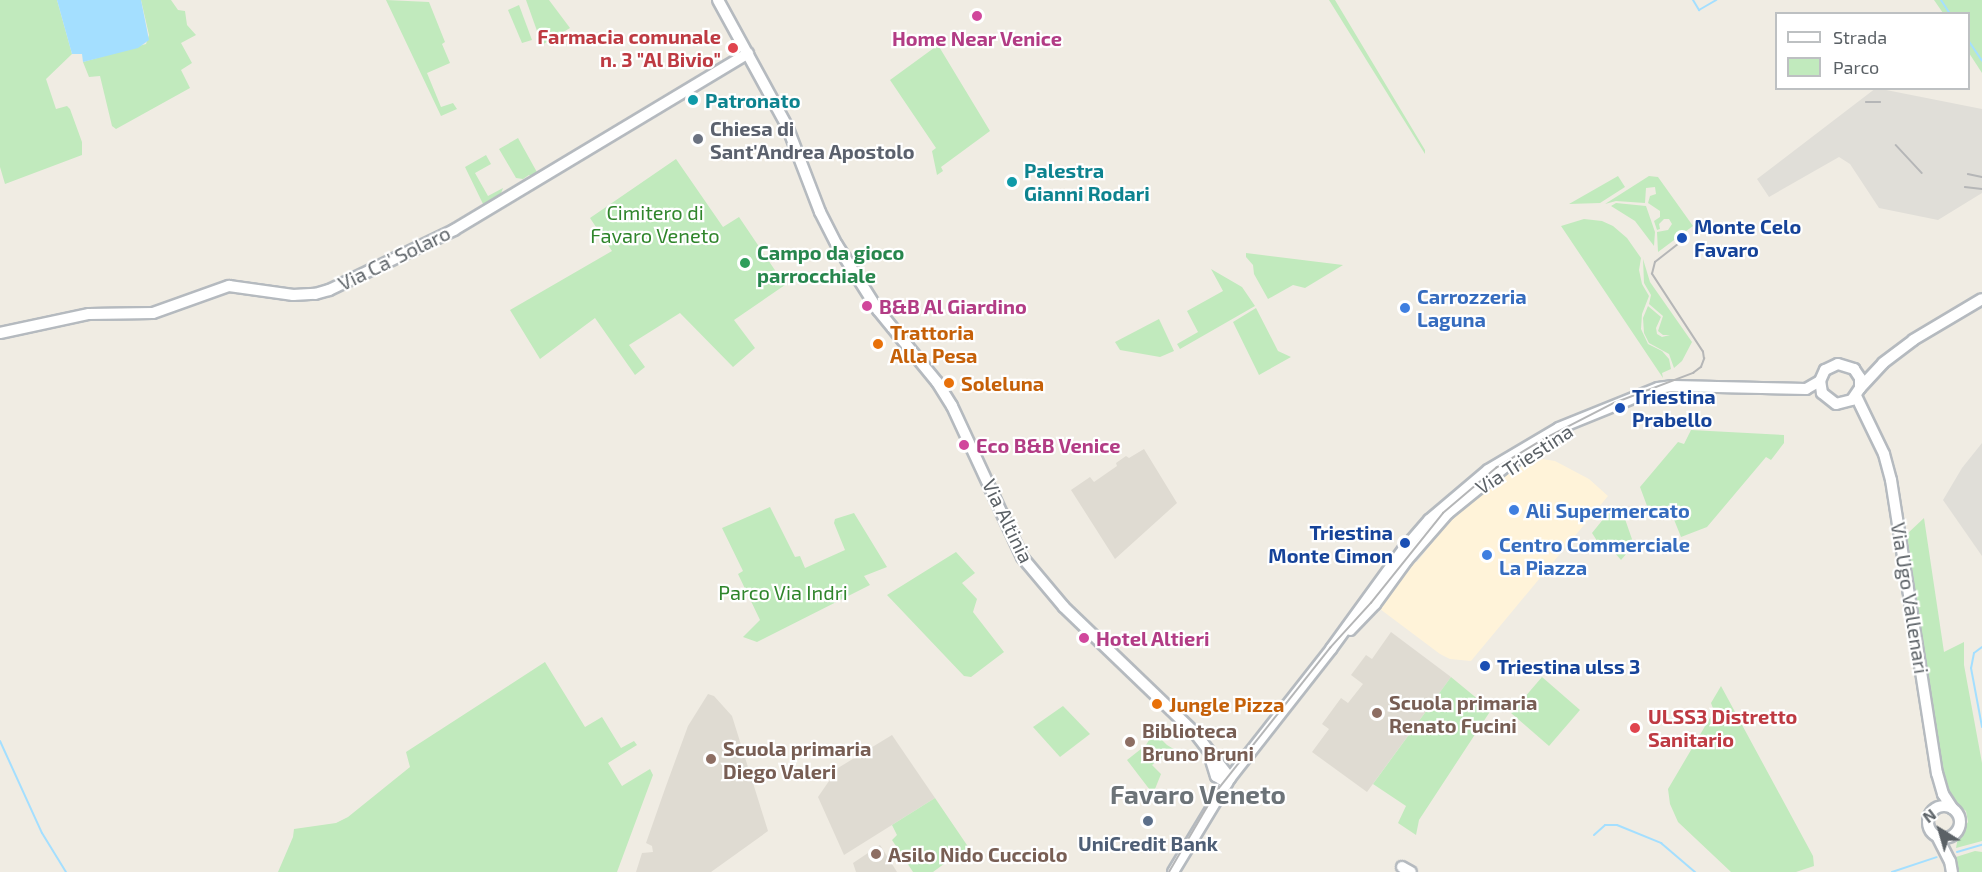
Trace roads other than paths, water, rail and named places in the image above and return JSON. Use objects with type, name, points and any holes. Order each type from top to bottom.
[{"type":"street","name":"Via Altinia","points":[[718,0],[794,143],[820,212],[840,251],[878,310],[936,382],[952,406],[1028,566],[1064,608],[1185,723],[1209,754],[1231,777]]},
{"type":"street","name":"Via Ca' Solaro","points":[[0,333],[89,314],[153,313],[229,286],[299,295],[329,290],[467,223],[748,53]]},
{"type":"street","points":[[1820,381],[1826,398],[1842,404],[1858,392],[1883,363],[1935,325],[1982,298]]},
{"type":"street","points":[[1854,369],[1866,369],[1883,363]]},
{"type":"street","points":[[1756,389],[1806,389],[1820,381],[1830,366],[1845,364],[1854,369],[1860,378],[1858,392]]},
{"type":"street","name":"Via Triestina","points":[[1173,872],[1231,777],[1331,649],[1385,575],[1426,523],[1482,475],[1517,450],[1571,423],[1615,404],[1667,386],[1756,389],[1766,394],[1826,398]]},
{"type":"street","name":"Via Ugo Vallenari","points":[[1858,392],[1870,427],[1884,454],[1891,480],[1936,773],[1943,794],[1959,817],[1951,867]]},
{"type":"street","name":"Via Triestina","points":[[1331,649],[1371,608],[1448,513],[1502,469],[1615,404]]},
{"type":"street","name":"Via Ugo Vallenari","points":[[1842,404],[1870,427]]},
{"type":"street","points":[[1546,443],[1551,435],[1571,423]]},
{"type":"street","name":"Via Triestina","points":[[1371,608],[1371,599],[1385,575]]},
{"type":"street","name":"Via Triestina","points":[[1347,625],[1364,609],[1371,608]]},
{"type":"street","points":[[1209,754],[1215,801]]},
{"type":"street","points":[[1212,768],[1217,777],[1231,777]]},
{"type":"street","name":"Via Ugo Vallenari","points":[[1936,773],[1933,811],[1929,824],[1951,867]]},
{"type":"street","points":[[1933,811],[1942,807],[1952,808]]},
{"type":"street","points":[[1937,836],[1947,837],[1956,832]]},
{"type":"water","points":[[57,0],[141,0],[149,40],[138,48],[83,62],[82,54],[72,54]]},
{"type":"waterway","points":[[1693,0],[1699,10],[1716,0]]},
{"type":"waterway","points":[[1941,0],[1949,12]]},
{"type":"waterway","points":[[1970,43],[1982,61]]},
{"type":"waterway","points":[[1982,647],[1974,653],[1971,668],[1982,727]]},
{"type":"waterway","points":[[0,741],[42,833],[66,872]]},
{"type":"waterway","points":[[1594,835],[1605,825],[1617,825],[1661,843],[1695,872]]},
{"type":"waterway","points":[[1957,852],[1982,845]]},
{"type":"waterway","points":[[1892,872],[1937,857]]},
{"type":"tram line","points":[[1866,102],[1880,102]]},
{"type":"tram line","points":[[1896,145],[1922,173]]},
{"type":"tram line","points":[[1968,174],[1982,177]]},
{"type":"tram line","points":[[1965,187],[1982,189]]},
{"type":"tram line","points":[[1169,872],[1216,792],[1330,648],[1371,603],[1443,513],[1496,468],[1542,440],[1614,403],[1693,373],[1701,367],[1704,359],[1703,352],[1652,274],[1655,262],[1683,240]]},
{"type":"place","name":"Home Near Venice","points":[[977,16]]},
{"type":"place","name":"Farmacia comunale n. 3 \"Al Bivio\"","points":[[733,48]]},
{"type":"place","name":"Patronato","points":[[693,100]]},
{"type":"place","name":"Chiesa di Sant'Andrea Apostolo","points":[[698,139]]},
{"type":"place","name":"Palestra Gianni Rodari","points":[[1012,182]]},
{"type":"place","name":"Monte Celo Favaro","points":[[1682,238]]},
{"type":"place","name":"Campo da gioco parrocchiale","points":[[745,263]]},
{"type":"place","name":"B&B Al Giardino","points":[[867,306]]},
{"type":"place","name":"Carrozzeria Laguna","points":[[1405,308]]},
{"type":"place","name":"Trattoria Alla Pesa","points":[[878,344]]},
{"type":"place","name":"Soleluna","points":[[949,383]]},
{"type":"place","name":"Triestina Prabello","points":[[1620,408]]},
{"type":"place","name":"Eco B&B Venice","points":[[964,445]]},
{"type":"place","name":"Ali Supermercato","points":[[1514,510]]},
{"type":"place","name":"Triestina Monte Cimon","points":[[1405,543]]},
{"type":"place","name":"Centro Commerciale La Piazza","points":[[1487,555]]},
{"type":"place","name":"Hotel Altieri","points":[[1084,638]]},
{"type":"place","name":"Triestina ulss 3","points":[[1485,666]]},
{"type":"place","name":"Jungle Pizza","points":[[1157,704]]},
{"type":"place","name":"Scuola primaria Renato Fucini","points":[[1377,713]]},
{"type":"place","name":"ULSS3 Distretto Sanitario","points":[[1635,728]]},
{"type":"place","name":"Biblioteca Bruno Bruni","points":[[1130,742]]},
{"type":"place","name":"Scuola primaria Diego Valeri","points":[[711,759]]},
{"type":"place","name":"UniCredit Bank","points":[[1148,821]]},
{"type":"place","name":"Asilo Nido Cucciolo","points":[[876,854]]},
{"type":"district","name":"Favaro Veneto","points":[[1198,794]]},
{"type":"park label","name":"Cimitero di Favaro Veneto","points":[[655,224]]},
{"type":"park label","name":"Parco Via Indri","points":[[783,592]]}]
